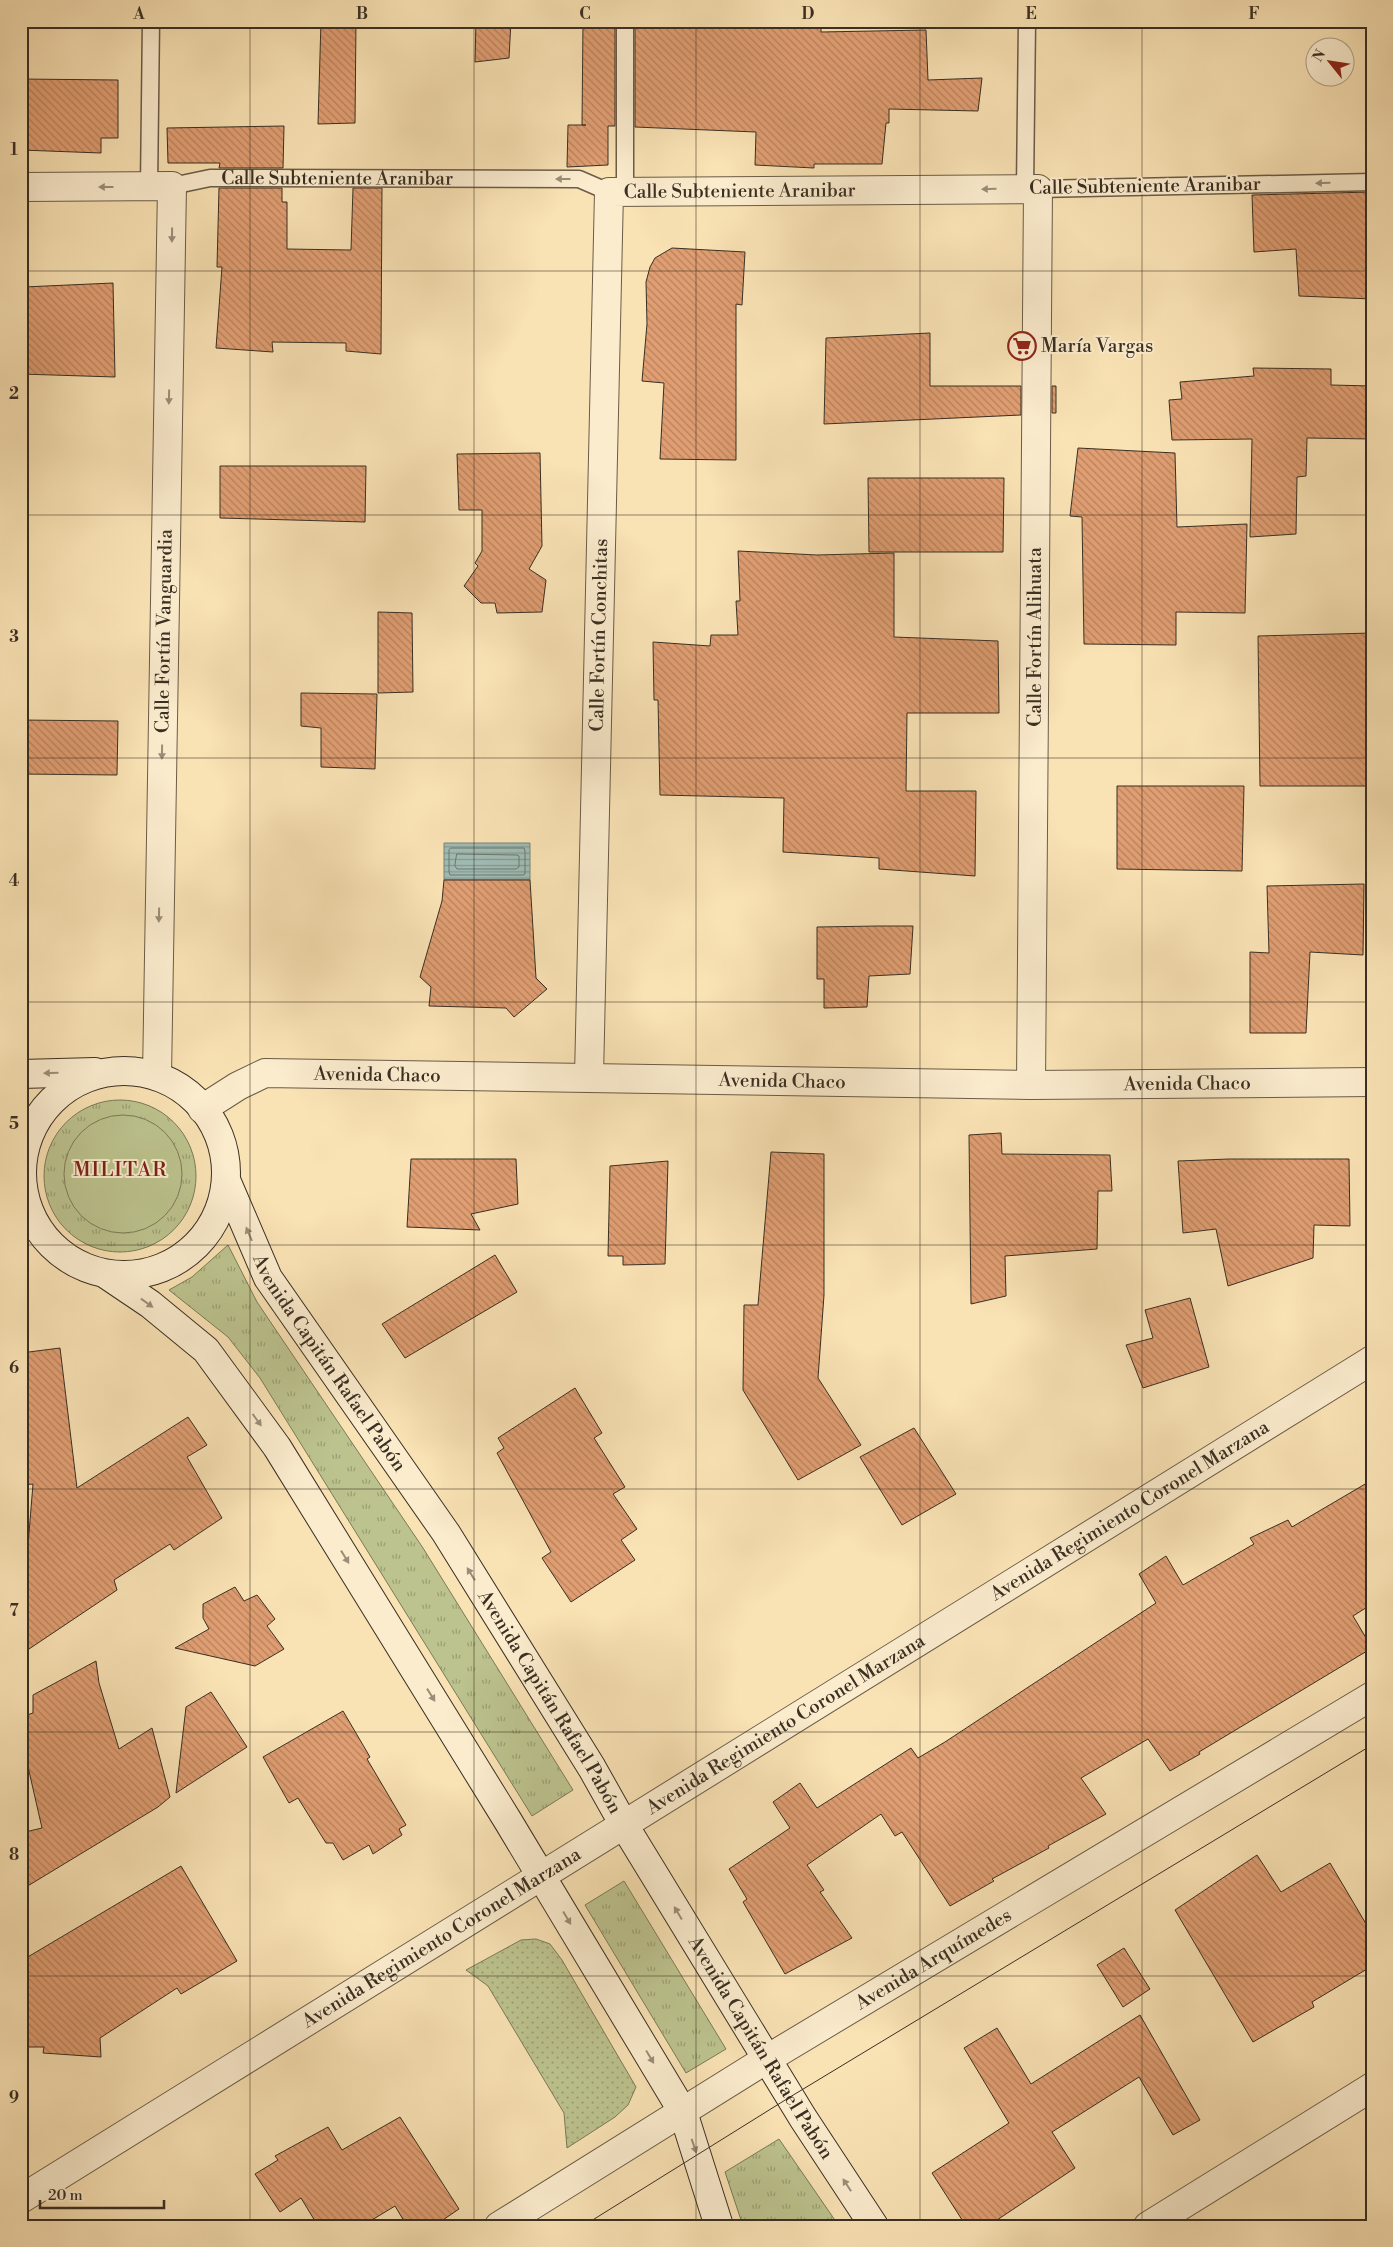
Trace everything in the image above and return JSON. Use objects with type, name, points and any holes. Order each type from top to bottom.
[{"type":"street","name":"Calle Subteniente Aranibar","points":[[21,188],[161,186]]},
{"type":"street","name":"Calle Fortín Vanguardia","points":[[156,1076],[161,186]]},
{"type":"street","name":"Calle Subteniente Aranibar","points":[[617,192],[1031,189]]},
{"type":"street","name":"Calle Fortín Alihuata","points":[[1031,189],[1031,1085]]},
{"type":"street","name":"Calle Fortín Conchitas","points":[[589,1077],[617,192]]},
{"type":"street","points":[[75,1264],[49,1244],[31,1216],[22,1185],[24,1152],[36,1121],[57,1096],[85,1079],[116,1071]]},
{"type":"street","points":[[21,1074],[116,1071],[156,1076],[192,1097],[214,1124],[224,1151],[226,1180],[218,1213],[200,1242],[173,1263],[142,1274],[107,1275]]},
{"type":"street","name":"Avenida Chaco","points":[[202,1109],[238,1086],[264,1073],[1031,1085],[1372,1082]]},
{"type":"street","name":"Avenida Capitán Rafael Pabón","points":[[226,1180],[268,1278],[446,1533],[592,1768],[624,1825],[803,2118],[874,2226]]},
{"type":"street","points":[[21,1239],[75,1264],[107,1275],[150,1304],[206,1350],[272,1440],[542,1876],[683,2112],[719,2226]]},
{"type":"street","name":"Avenida Regimiento Coronel Marzana","points":[[21,2199],[1372,1360]]},
{"type":"street","name":"Avenida Arquímedes","points":[[499,2226],[767,2059],[1372,1696]]},
{"type":"street","points":[[1148,2226],[1372,2087]]},
{"type":"lane","name":"Calle Fortín Vanguardia","points":[[151,21],[161,186]]},
{"type":"lane","name":"Calle Fortín Conchitas","points":[[617,192],[625,21]]},
{"type":"lane","name":"Calle Fortín Alihuata","points":[[1027,21],[1031,189]]},
{"type":"lane","name":"Calle Subteniente Aranibar","points":[[161,186],[210,178],[579,178],[617,192]]},
{"type":"lane","name":"Calle Subteniente Aranibar","points":[[1031,189],[1372,182]]},
{"type":"green space","points":[[120,1100],[149,1106],[174,1122],[190,1147],[196,1176],[190,1205],[174,1230],[149,1246],[120,1252],[91,1246],[66,1230],[50,1205],[44,1176],[50,1147],[66,1122],[91,1106]]},
{"type":"green space","points":[[123,1115],[146,1119],[165,1132],[178,1151],[182,1174],[178,1197],[165,1216],[146,1229],[123,1233],[100,1229],[81,1216],[68,1197],[64,1174],[68,1151],[81,1132],[100,1119]]},
{"type":"green space","points":[[228,1245],[257,1302],[423,1548],[573,1790],[532,1816],[260,1378],[228,1337],[169,1290],[192,1277]]},
{"type":"green space","points":[[624,1881],[726,2049],[686,2073],[585,1905]]},
{"type":"green space","points":[[536,1939],[550,1944],[562,1960],[636,2087],[628,2105],[615,2117],[567,2148],[564,2113],[488,1986],[466,1970],[521,1940]]},
{"type":"green space","points":[[779,2139],[839,2226],[743,2226],[725,2172]]},
{"type":"water","points":[[444,843],[530,843],[530,880],[444,880]]},
{"type":"building","points":[[321,21],[356,21],[355,123],[318,124]]},
{"type":"building","points":[[476,21],[511,21],[509,58],[475,62]]},
{"type":"building","points":[[583,21],[615,21],[615,126],[608,126],[608,165],[567,167],[568,125],[582,125]]},
{"type":"building","points":[[635,21],[821,21],[821,32],[926,30],[928,80],[982,78],[978,111],[889,109],[889,123],[886,123],[882,164],[814,164],[814,168],[755,165],[756,132],[635,127]]},
{"type":"building","points":[[21,79],[118,80],[118,138],[101,138],[101,153],[21,150]]},
{"type":"building","points":[[284,126],[283,168],[219,168],[220,163],[168,163],[167,128]]},
{"type":"building","points":[[219,188],[282,188],[282,202],[287,202],[287,249],[351,250],[353,188],[382,188],[381,354],[346,351],[346,343],[272,342],[273,352],[216,348],[222,267],[217,267]]},
{"type":"building","points":[[1372,192],[1372,299],[1299,296],[1296,249],[1254,252],[1252,195]]},
{"type":"building","points":[[672,248],[745,252],[742,305],[736,304],[736,460],[660,459],[664,383],[642,381],[647,324],[646,282],[650,267],[655,258]]},
{"type":"building","points":[[113,283],[115,377],[21,374],[24,287]]},
{"type":"building","points":[[930,333],[930,386],[1021,386],[1021,415],[824,424],[826,338]]},
{"type":"building","points":[[1253,368],[1331,369],[1331,385],[1372,386],[1372,439],[1307,438],[1306,476],[1297,477],[1296,534],[1250,537],[1252,439],[1172,440],[1169,400],[1182,399],[1180,382],[1254,376]]},
{"type":"building","points":[[1052,386],[1056,386],[1056,413],[1052,413]]},
{"type":"building","points":[[1078,448],[1175,453],[1177,527],[1247,524],[1245,613],[1176,612],[1176,645],[1084,644],[1082,517],[1070,516]]},
{"type":"building","points":[[540,453],[542,546],[529,569],[546,580],[542,612],[497,613],[495,603],[481,603],[464,586],[478,566],[475,563],[482,551],[482,510],[459,510],[457,454]]},
{"type":"building","points":[[220,466],[366,466],[365,522],[220,518]]},
{"type":"building","points":[[868,478],[1004,478],[1003,552],[869,552]]},
{"type":"building","points":[[738,551],[817,555],[894,553],[894,637],[998,641],[999,713],[907,713],[906,791],[976,791],[975,876],[879,869],[879,858],[783,852],[784,798],[660,795],[658,700],[654,700],[653,642],[710,646],[711,635],[738,635],[736,601],[740,601]]},
{"type":"building","points":[[378,612],[412,613],[413,692],[378,693]]},
{"type":"building","points":[[1372,633],[1372,786],[1260,786],[1258,636]]},
{"type":"building","points":[[301,693],[377,694],[375,769],[321,767],[321,728],[301,726]]},
{"type":"building","points":[[21,720],[118,721],[117,775],[21,774]]},
{"type":"building","points":[[1117,786],[1244,786],[1242,871],[1117,869]]},
{"type":"building","points":[[444,880],[530,880],[536,978],[547,989],[514,1017],[506,1008],[429,1006],[431,987],[420,977],[442,901]]},
{"type":"building","points":[[1364,884],[1363,955],[1310,952],[1306,1033],[1250,1033],[1250,952],[1269,953],[1267,886]]},
{"type":"building","points":[[913,926],[910,974],[869,976],[867,1007],[824,1008],[824,979],[817,979],[817,927]]},
{"type":"building","points":[[1001,1133],[1002,1154],[1110,1155],[1112,1191],[1098,1191],[1097,1249],[1005,1256],[1006,1296],[971,1304],[969,1135]]},
{"type":"building","points":[[771,1152],[824,1154],[824,1295],[818,1378],[861,1445],[798,1480],[743,1390],[744,1305],[758,1305]]},
{"type":"building","points":[[411,1159],[516,1159],[518,1204],[471,1214],[480,1230],[407,1227]]},
{"type":"building","points":[[1349,1159],[1350,1226],[1314,1225],[1313,1258],[1228,1286],[1216,1229],[1183,1233],[1178,1161]]},
{"type":"building","points":[[668,1161],[665,1264],[623,1265],[623,1256],[608,1256],[610,1166]]},
{"type":"building","points":[[495,1255],[517,1292],[405,1358],[382,1324]]},
{"type":"building","points":[[1190,1298],[1209,1367],[1143,1388],[1126,1345],[1153,1338],[1145,1310]]},
{"type":"building","points":[[60,1348],[77,1488],[188,1417],[207,1445],[187,1457],[222,1518],[174,1550],[170,1544],[114,1580],[117,1590],[23,1653],[25,1582],[33,1484],[21,1485],[21,1353]]},
{"type":"building","points":[[575,1388],[602,1433],[594,1438],[625,1487],[613,1494],[637,1529],[621,1540],[635,1560],[571,1602],[542,1558],[551,1552],[497,1453],[504,1448],[498,1438]]},
{"type":"building","points":[[914,1428],[956,1494],[902,1525],[860,1457]]},
{"type":"building","points":[[1372,1480],[1372,1604],[1353,1616],[1372,1648],[1170,1771],[1148,1739],[1081,1778],[1106,1814],[992,1879],[994,1881],[950,1906],[902,1832],[895,1836],[881,1814],[807,1865],[824,1890],[820,1892],[852,1938],[785,1974],[743,1902],[747,1899],[729,1869],[790,1828],[773,1802],[800,1783],[817,1808],[911,1748],[918,1758],[945,1742],[1156,1603],[1139,1574],[1166,1556],[1183,1585],[1254,1544],[1250,1538],[1288,1520],[1292,1527]]},
{"type":"building","points":[[235,1587],[244,1601],[257,1595],[275,1619],[267,1626],[284,1649],[255,1666],[175,1648],[209,1629],[203,1618],[203,1604]]},
{"type":"building","points":[[96,1661],[99,1683],[119,1749],[152,1728],[170,1797],[158,1807],[26,1887],[21,1855],[21,1833],[42,1828],[21,1736],[21,1717],[33,1713],[33,1695]]},
{"type":"building","points":[[211,1692],[247,1747],[176,1793],[186,1707]]},
{"type":"building","points":[[343,1711],[370,1757],[367,1759],[406,1825],[399,1829],[402,1835],[373,1854],[369,1845],[343,1860],[333,1843],[326,1843],[298,1798],[289,1803],[263,1757]]},
{"type":"building","points":[[1257,1855],[1281,1892],[1330,1863],[1372,1934],[1372,1966],[1312,2002],[1314,2007],[1253,2042],[1175,1910]]},
{"type":"building","points":[[181,1866],[237,1961],[181,1994],[177,1988],[100,2038],[101,2057],[43,2053],[44,2047],[21,2047],[21,1961]]},
{"type":"building","points":[[1124,1948],[1150,1989],[1123,2007],[1097,1965]]},
{"type":"building","points":[[1140,2015],[1200,2120],[1173,2135],[1139,2077],[1052,2132],[1075,2168],[988,2226],[966,2226],[932,2173],[1009,2123],[964,2048],[997,2028],[1031,2084]]},
{"type":"building","points":[[400,2117],[459,2209],[434,2226],[407,2226],[395,2206],[362,2226],[318,2226],[301,2198],[280,2212],[255,2174],[278,2160],[275,2156],[328,2127],[342,2150]]},
{"type":"tram line","points":[[583,2226],[790,2097],[1372,1745]]},
{"type":"place","name":"María Vargas","points":[[1022,346]]},
{"type":"district","name":"MILITAR","points":[[120,1170]]}]
